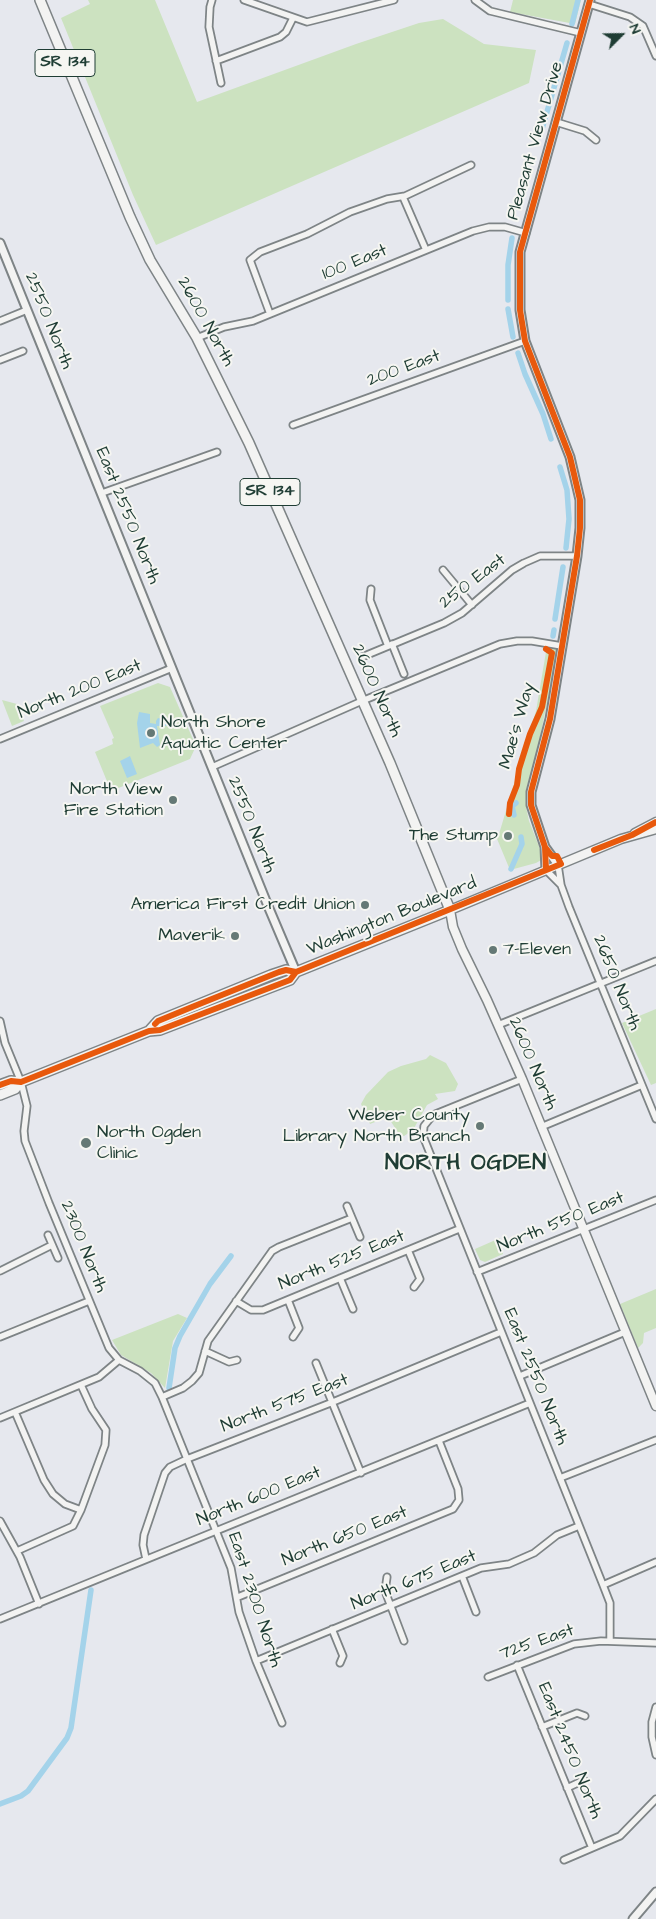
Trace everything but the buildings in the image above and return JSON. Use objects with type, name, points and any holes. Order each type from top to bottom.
[{"type":"main road","name":"2600 North","points":[[40,0],[130,217],[150,260],[197,338],[249,443],[390,763],[450,910],[462,949],[522,1079],[656,1406]]},
{"type":"main road","points":[[632,835],[656,822]]},
{"type":"main road","points":[[632,835],[656,829]]},
{"type":"main road","name":"Washington Boulevard","points":[[149,1031],[160,1030],[290,980],[296,972],[632,835]]},
{"type":"main road","points":[[0,1085],[11,1081],[21,1082],[149,1031],[158,1021],[244,986],[286,970],[296,972]]},
{"type":"main road","points":[[0,1095],[15,1089],[21,1082]]},
{"type":"street","points":[[212,0],[209,26],[220,82]]},
{"type":"street","points":[[244,0],[307,22],[394,0]]},
{"type":"street","points":[[475,0],[490,11],[581,33]]},
{"type":"street","points":[[590,2],[630,17],[643,26],[656,56]]},
{"type":"street","name":"Pleasant View Drive","points":[[545,847],[533,813],[531,792],[550,720],[578,556],[580,500],[575,472],[525,341],[519,292],[520,252],[590,2]]},
{"type":"street","points":[[216,61],[280,37],[286,32],[293,18]]},
{"type":"street","points":[[556,122],[585,131],[596,140]]},
{"type":"street","points":[[270,314],[250,260],[260,252],[308,234],[350,212],[387,198],[403,197],[472,165]]},
{"type":"street","points":[[403,197],[426,250]]},
{"type":"street","name":"100 East","points":[[197,338],[224,327],[253,322],[473,231],[489,227],[505,227],[526,233]]},
{"type":"street","name":"2550 North","points":[[0,243],[69,410]]},
{"type":"street","points":[[0,321],[27,310]]},
{"type":"street","name":"200 East","points":[[294,425],[525,341]]},
{"type":"street","points":[[0,360],[23,351]]},
{"type":"street","name":"East 2550 North","points":[[69,410],[158,633]]},
{"type":"street","points":[[102,493],[216,452]]},
{"type":"street","name":"250 East","points":[[362,656],[444,623],[462,613],[524,562],[540,556],[578,556]]},
{"type":"street","points":[[443,570],[472,604]]},
{"type":"street","points":[[371,589],[370,600],[404,674]]},
{"type":"street","name":"2550 North","points":[[158,633],[296,972]]},
{"type":"street","points":[[212,767],[362,701],[500,644],[532,641],[562,646]]},
{"type":"street","name":"North 200 East","points":[[0,739],[172,668]]},
{"type":"street","points":[[545,847],[558,865]]},
{"type":"street","points":[[545,847],[546,870]]},
{"type":"street","name":"2650 North","points":[[558,865],[561,886],[656,1120]]},
{"type":"street","name":"2650 North","points":[[546,870],[561,886]]},
{"type":"street","points":[[498,1025],[656,961]]},
{"type":"street","name":"2300 North","points":[[0,1021],[5,1043],[21,1082],[27,1106],[24,1130],[25,1141],[109,1348],[119,1360],[140,1371],[155,1383],[187,1459]]},
{"type":"street","name":"East 2550 North","points":[[522,1079],[433,1115],[424,1126],[423,1136],[610,1603],[610,1641]]},
{"type":"street","points":[[541,1127],[642,1085]]},
{"type":"street","name":"North 550 East","points":[[477,1272],[656,1200]]},
{"type":"street","points":[[347,1206],[360,1237]]},
{"type":"street","points":[[162,1397],[183,1388],[199,1372],[208,1341],[274,1250],[352,1218]]},
{"type":"street","name":"North 525 East","points":[[236,1301],[251,1310],[263,1310],[459,1228]]},
{"type":"street","points":[[48,1235],[58,1258]]},
{"type":"street","points":[[0,1271],[52,1246]]},
{"type":"street","points":[[408,1250],[420,1279],[414,1287]]},
{"type":"street","points":[[340,1278],[353,1309]]},
{"type":"street","points":[[288,1300],[299,1328],[293,1336]]},
{"type":"street","points":[[0,1337],[89,1301]]},
{"type":"street","name":"North 575 East","points":[[146,1559],[143,1545],[144,1535],[165,1473],[170,1467],[501,1332]]},
{"type":"street","points":[[520,1376],[625,1332]]},
{"type":"street","points":[[205,1351],[229,1362],[236,1360]]},
{"type":"street","points":[[0,1418],[100,1377],[119,1360]]},
{"type":"street","points":[[316,1363],[361,1473]]},
{"type":"street","points":[[17,1551],[73,1526],[81,1510],[105,1445],[106,1430],[92,1409],[81,1385]]},
{"type":"street","name":"North 600 East","points":[[0,1619],[216,1530],[361,1473],[530,1402]]},
{"type":"street","points":[[15,1412],[44,1480],[53,1494],[66,1504],[81,1510]]},
{"type":"street","points":[[560,1478],[656,1440]]},
{"type":"street","name":"North 650 East","points":[[238,1597],[453,1509],[459,1500],[458,1489],[439,1441]]},
{"type":"street","name":"East 2300 North","points":[[187,1459],[231,1568],[238,1597],[239,1612],[256,1661],[282,1723]]},
{"type":"street","points":[[0,1521],[17,1551],[39,1604]]},
{"type":"street","name":"North 675 East","points":[[256,1661],[482,1568],[509,1564],[534,1553],[557,1535],[579,1526]]},
{"type":"street","points":[[603,1585],[656,1562]]},
{"type":"street","points":[[462,1576],[476,1612]]},
{"type":"street","points":[[387,1577],[385,1591],[404,1641]]},
{"type":"street","points":[[332,1630],[343,1656],[340,1663]]},
{"type":"street","name":"725 East","points":[[488,1677],[574,1644],[587,1641],[656,1643]]},
{"type":"street","name":"East 2450 North","points":[[517,1666],[592,1848]]},
{"type":"street","points":[[656,1707],[652,1722],[652,1737],[656,1755]]},
{"type":"street","points":[[542,1727],[577,1713],[585,1716]]},
{"type":"street","points":[[567,1788],[584,1780]]},
{"type":"street","points":[[564,1860],[620,1836],[656,1799]]},
{"type":"street","points":[[633,1919],[656,1892]]},
{"type":"green space","points":[[88,0],[155,0],[197,102],[356,44],[419,23],[443,19],[484,44],[536,50],[529,83],[156,245],[133,195],[61,18],[90,4]]},
{"type":"green space","points":[[513,0],[581,0],[575,24],[510,12]]},
{"type":"green space","points":[[547,646],[558,648],[537,752],[526,790],[526,807],[529,821],[543,859],[536,863],[510,870],[495,834],[499,834],[536,711]]},
{"type":"green space","name":"North Shore Aquatic Center","points":[[158,683],[170,687],[196,746],[190,759],[111,791],[95,752],[113,744],[112,739],[114,738],[100,706]]},
{"type":"green space","points":[[2,700],[17,704],[24,721],[12,726]]},
{"type":"green space","points":[[656,1009],[656,1083],[651,1085],[622,1023]]},
{"type":"green space","points":[[430,1055],[446,1063],[458,1084],[455,1091],[435,1094],[438,1099],[427,1105],[413,1130],[404,1136],[399,1134],[388,1117],[370,1124],[361,1104],[366,1095],[388,1072],[426,1059]]},
{"type":"green space","points":[[500,1238],[503,1254],[485,1262],[480,1260],[475,1249]]},
{"type":"green space","points":[[656,1289],[656,1328],[644,1333],[643,1343],[638,1348],[620,1304]]},
{"type":"green space","points":[[178,1314],[187,1318],[173,1341],[165,1388],[151,1373],[121,1355],[112,1340]]},
{"type":"water","points":[[139,712],[150,714],[150,723],[156,724],[158,718],[170,721],[168,726],[157,726],[160,745],[157,747],[153,743],[140,748],[137,723]]},
{"type":"water","points":[[130,756],[137,774],[127,778],[120,761]]},
{"type":"waterway","points":[[572,24],[578,0]]},
{"type":"waterway","points":[[542,129],[567,43]]},
{"type":"waterway","points":[[508,300],[508,265],[512,238]]},
{"type":"waterway","points":[[508,309],[513,337]]},
{"type":"waterway","points":[[518,353],[551,439]]},
{"type":"waterway","points":[[560,467],[567,490],[569,519],[566,548]]},
{"type":"waterway","points":[[555,619],[563,567]]},
{"type":"waterway","points":[[553,636],[554,630]]},
{"type":"waterway","points":[[514,815],[512,806],[516,803]]},
{"type":"waterway","points":[[511,869],[522,844],[521,837]]},
{"type":"waterway","points":[[169,1388],[175,1348],[180,1336],[210,1284],[231,1256]]},
{"type":"waterway","points":[[0,1804],[21,1796],[28,1791],[67,1738],[71,1728],[91,1590]]},
{"type":"cycle path","points":[[546,870],[545,847],[531,805],[531,792],[550,719],[577,556],[580,500],[570,457],[525,341],[520,310],[520,252],[590,0]]},
{"type":"cycle path","name":"Mae's Way","points":[[509,814],[510,803],[517,785],[519,769],[530,734],[542,707],[552,653],[546,649]]},
{"type":"cycle path","points":[[594,850],[632,835],[656,822]]},
{"type":"cycle path","points":[[0,1085],[11,1081],[21,1082],[149,1031],[160,1030],[290,980],[296,972],[561,864],[557,856],[552,856],[545,847]]},
{"type":"cycle path","points":[[155,1024],[158,1021],[279,972],[286,970],[296,972]]},
{"type":"place","name":"North Shore Aquatic Center","points":[[151,733]]},
{"type":"place","name":"North View Fire Station","points":[[173,800]]},
{"type":"place","name":"The Stump","points":[[508,836]]},
{"type":"place","name":"America First Credit Union","points":[[365,905]]},
{"type":"place","name":"Maverik","points":[[235,936]]},
{"type":"place","name":"7-Eleven","points":[[493,950]]},
{"type":"place","name":"Weber County Library North Branch","points":[[480,1126]]},
{"type":"place","name":"North Ogden Clinic","points":[[86,1143]]},
{"type":"district","name":"NORTH OGDEN","points":[[466,1164]]}]
